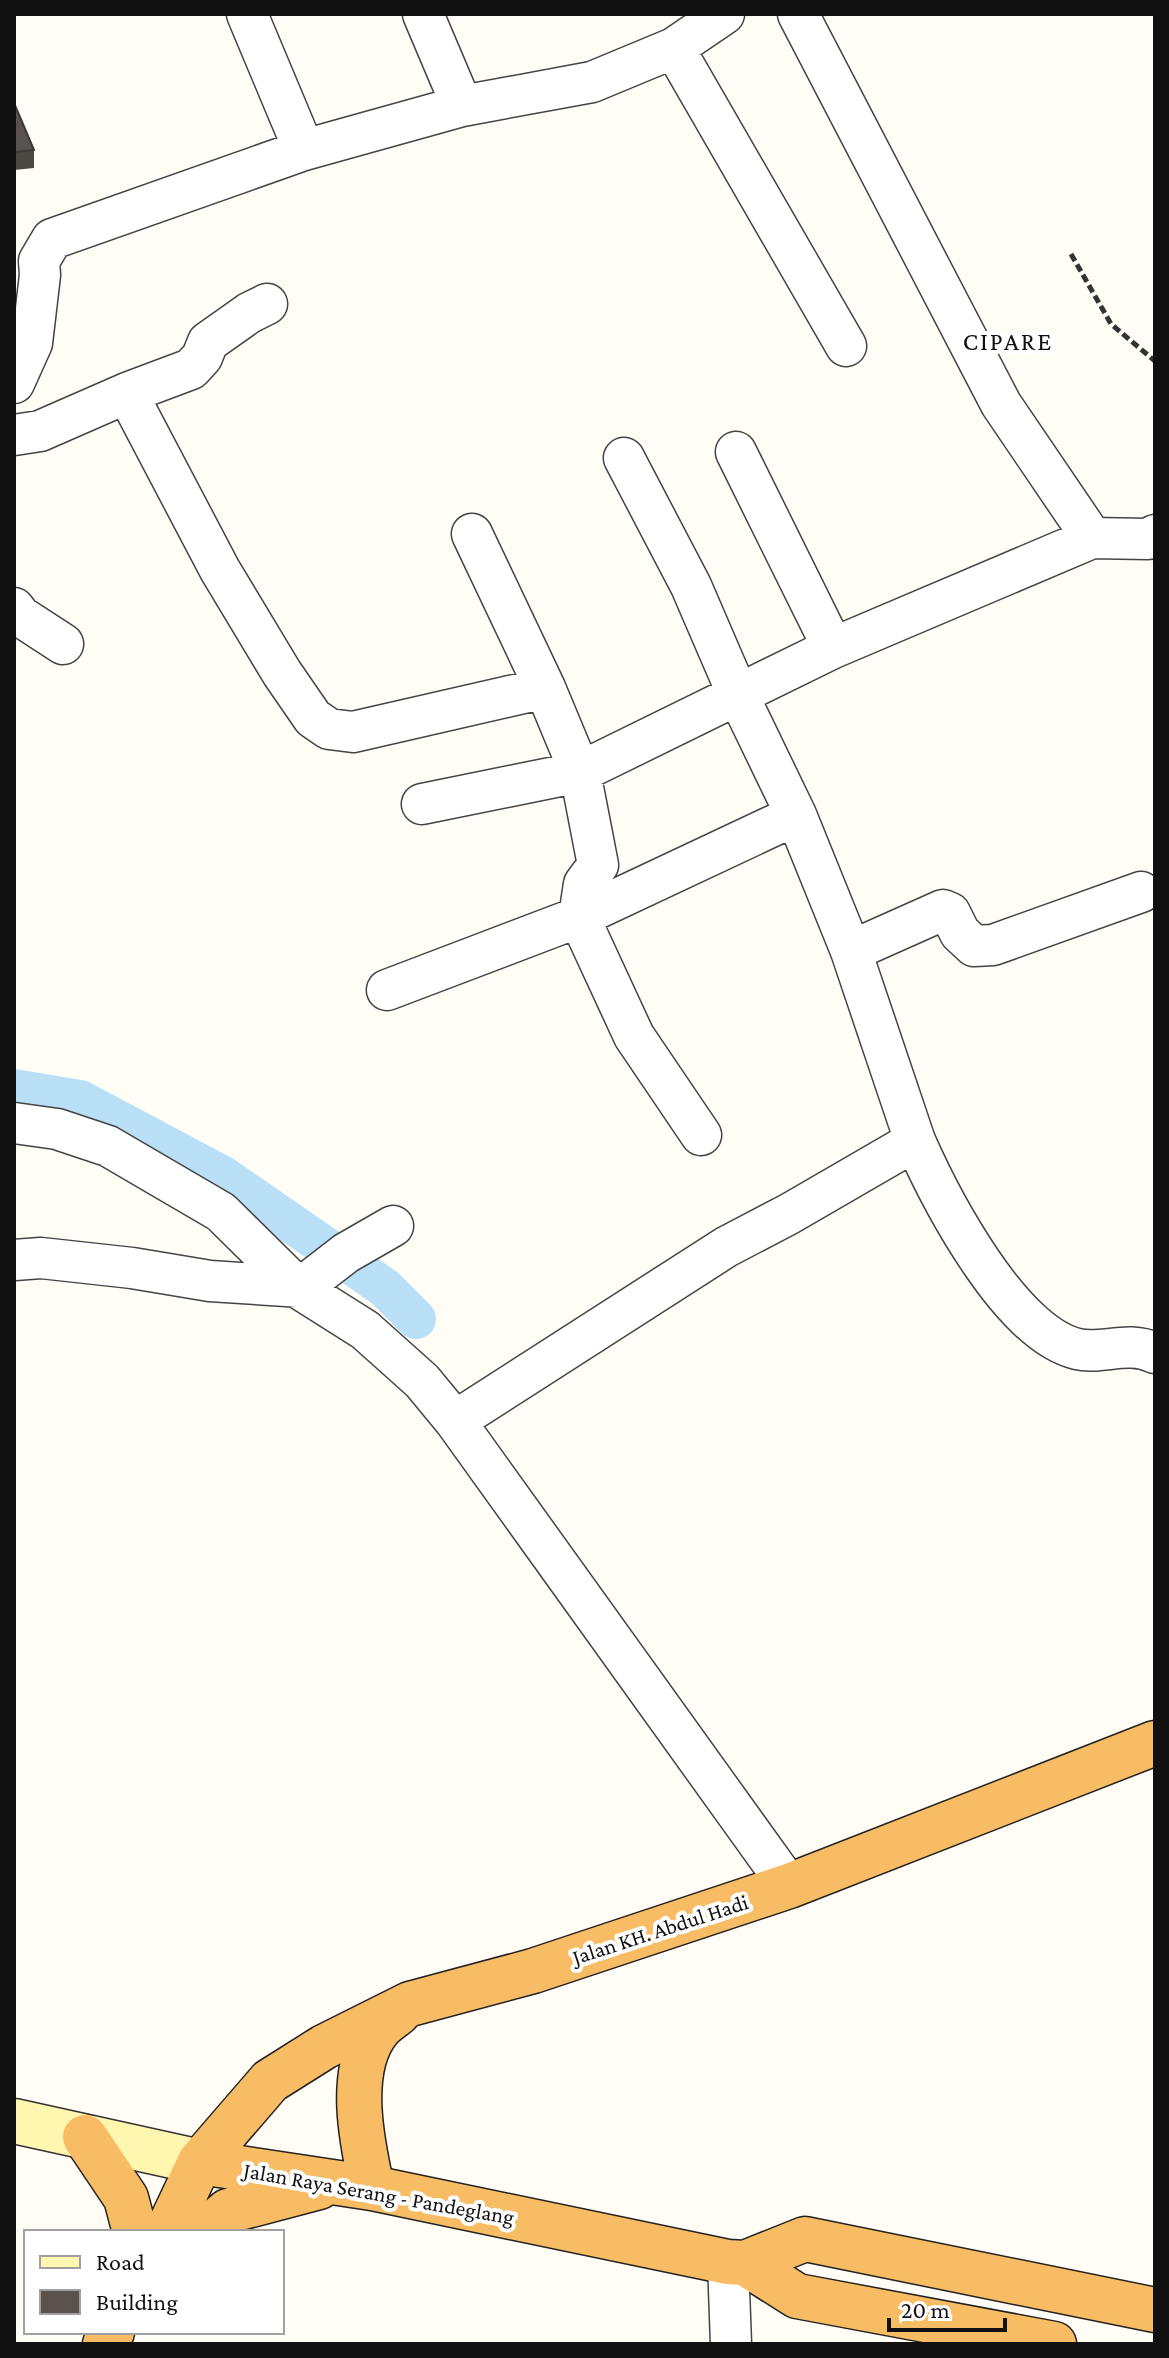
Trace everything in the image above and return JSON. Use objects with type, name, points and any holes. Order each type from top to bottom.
[{"type":"highway","name":"Jalan KH. Abdul Hadi","points":[[168,2230],[200,2162],[270,2081],[324,2047],[410,2004],[533,1971],[789,1886],[1155,1743]]},
{"type":"highway","points":[[205,2230],[228,2211],[354,2185],[365,2059],[378,2029],[410,2004]]},
{"type":"highway","points":[[85,2137],[126,2198],[134,2230]]},
{"type":"highway","name":"Jalan Raya Serang - Pandeglang","points":[[200,2162],[354,2185],[737,2262],[797,2296],[1054,2344]]},
{"type":"highway","points":[[737,2262],[805,2239],[1155,2310]]},
{"type":"main road","name":"Jalan Raya Serang - Pandeglang","points":[[14,2121],[200,2162]]},
{"type":"street","points":[[247,14],[304,150]]},
{"type":"street","points":[[423,14],[462,106]]},
{"type":"street","points":[[14,383],[32,343],[39,261],[52,239],[304,150],[462,106],[592,82],[674,48],[724,14]]},
{"type":"street","points":[[798,14],[1001,404],[1092,538]]},
{"type":"street","points":[[674,48],[846,346]]},
{"type":"street","points":[[14,435],[40,431],[191,369],[202,357],[208,342],[267,304]]},
{"type":"street","points":[[127,393],[220,570],[313,718],[329,729],[353,732],[545,688]]},
{"type":"street","points":[[736,452],[833,648]]},
{"type":"street","points":[[624,458],[691,586],[738,695],[796,815],[851,951],[915,1141],[930,1176],[963,1234],[1000,1286],[1036,1327],[1058,1341],[1077,1349],[1131,1347],[1155,1353]]},
{"type":"street","points":[[472,534],[545,688],[580,772],[598,865],[584,884],[579,917],[634,1036],[701,1135]]},
{"type":"street","points":[[422,804],[580,772],[833,648],[1092,538],[1153,545]]},
{"type":"street","points":[[14,608],[20,616],[63,644]]},
{"type":"street","points":[[387,990],[579,917],[796,815]]},
{"type":"street","points":[[851,951],[943,910],[950,913],[960,933],[974,946],[993,945],[1141,892]]},
{"type":"street","points":[[14,1123],[57,1129],[108,1146],[209,1204],[301,1286],[365,1330],[422,1381],[455,1421],[789,1886]]},
{"type":"street","points":[[455,1421],[726,1247],[915,1141]]},
{"type":"street","points":[[14,1260],[41,1258],[210,1281],[301,1286],[346,1253],[393,1226]]},
{"type":"street","points":[[731,2344],[737,2262]]},
{"type":"path","points":[[1071,254],[1111,324],[1155,361]]},
{"type":"building","points":[[14,103],[34,150],[14,152]]},
{"type":"waterway","points":[[14,1089],[80,1100],[223,1176],[385,1288],[416,1319]]},
{"type":"district","name":"CIPARE","points":[[1008,341]]}]
